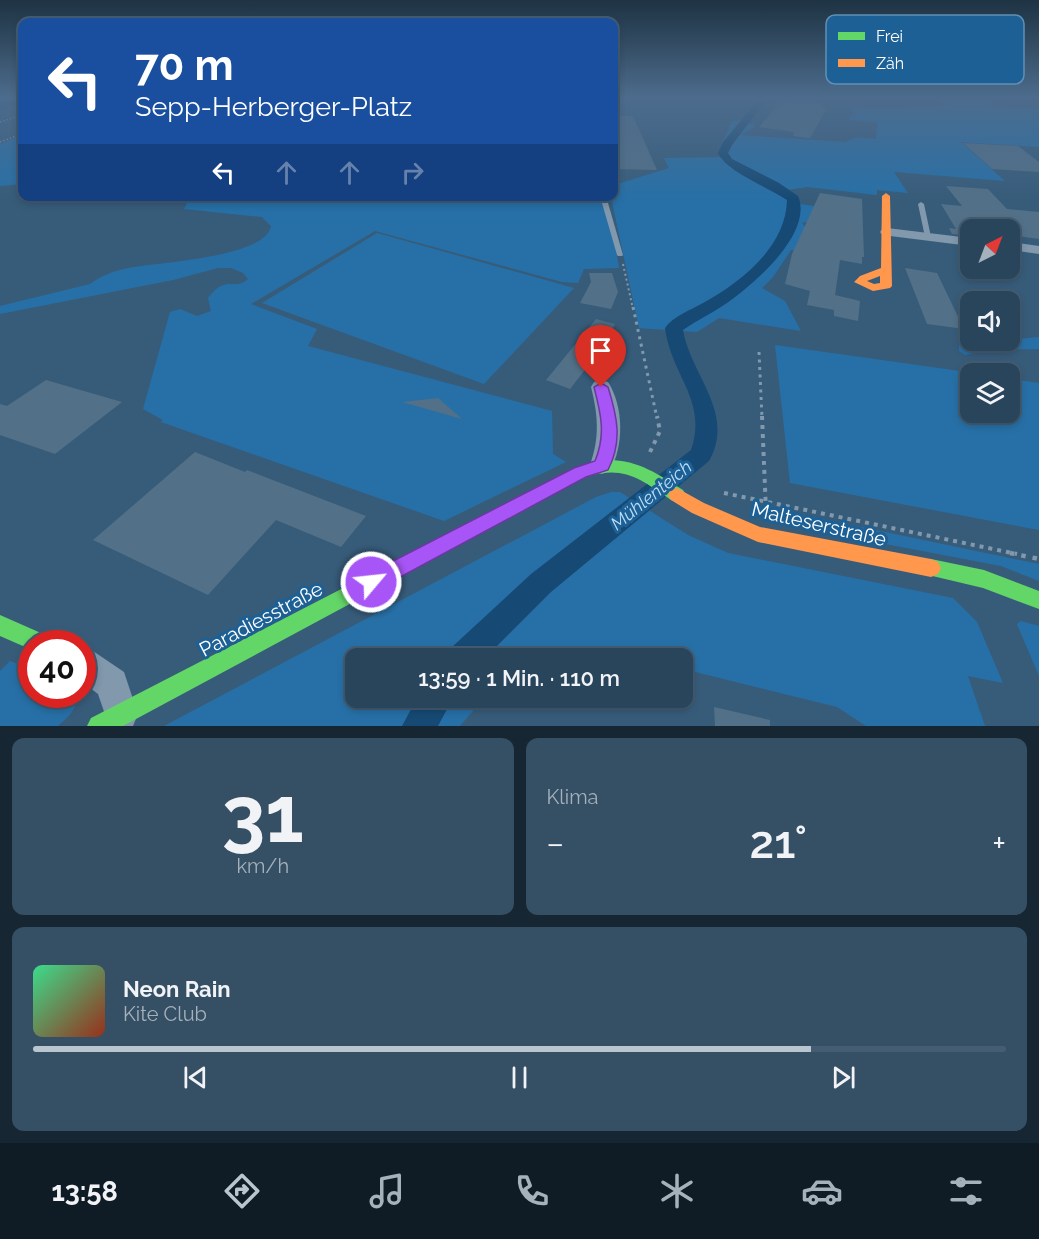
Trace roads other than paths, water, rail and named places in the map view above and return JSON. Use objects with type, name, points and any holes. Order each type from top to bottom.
[{"type":"street","points":[[886,196],[886,270]]},
{"type":"street","points":[[887,232],[960,241]]},
{"type":"street","points":[[1020,247],[1039,250]]},
{"type":"street","points":[[601,387],[610,420],[610,445],[602,465]]},
{"type":"street","name":"Malteserstraße","points":[[602,465],[618,465],[640,471],[684,500],[721,519],[768,537],[974,577],[1039,600]]},
{"type":"street","name":"Paradiesstraße","points":[[110,720],[580,473],[602,465]]},
{"type":"street","points":[[96,672],[112,684],[110,720]]},
{"type":"lane","points":[[604,201],[620,255]]},
{"type":"lane","points":[[921,204],[928,237]]},
{"type":"waterway","name":"Mühlenteich","points":[[473,648],[541,583],[701,455],[707,436],[704,403],[682,361],[676,346],[674,328],[723,299],[752,276],[783,240],[793,213],[793,199],[775,186],[727,161],[723,153],[736,133]]},
{"type":"waterway","name":"Mühlenteich","points":[[419,726],[430,708]]}]
